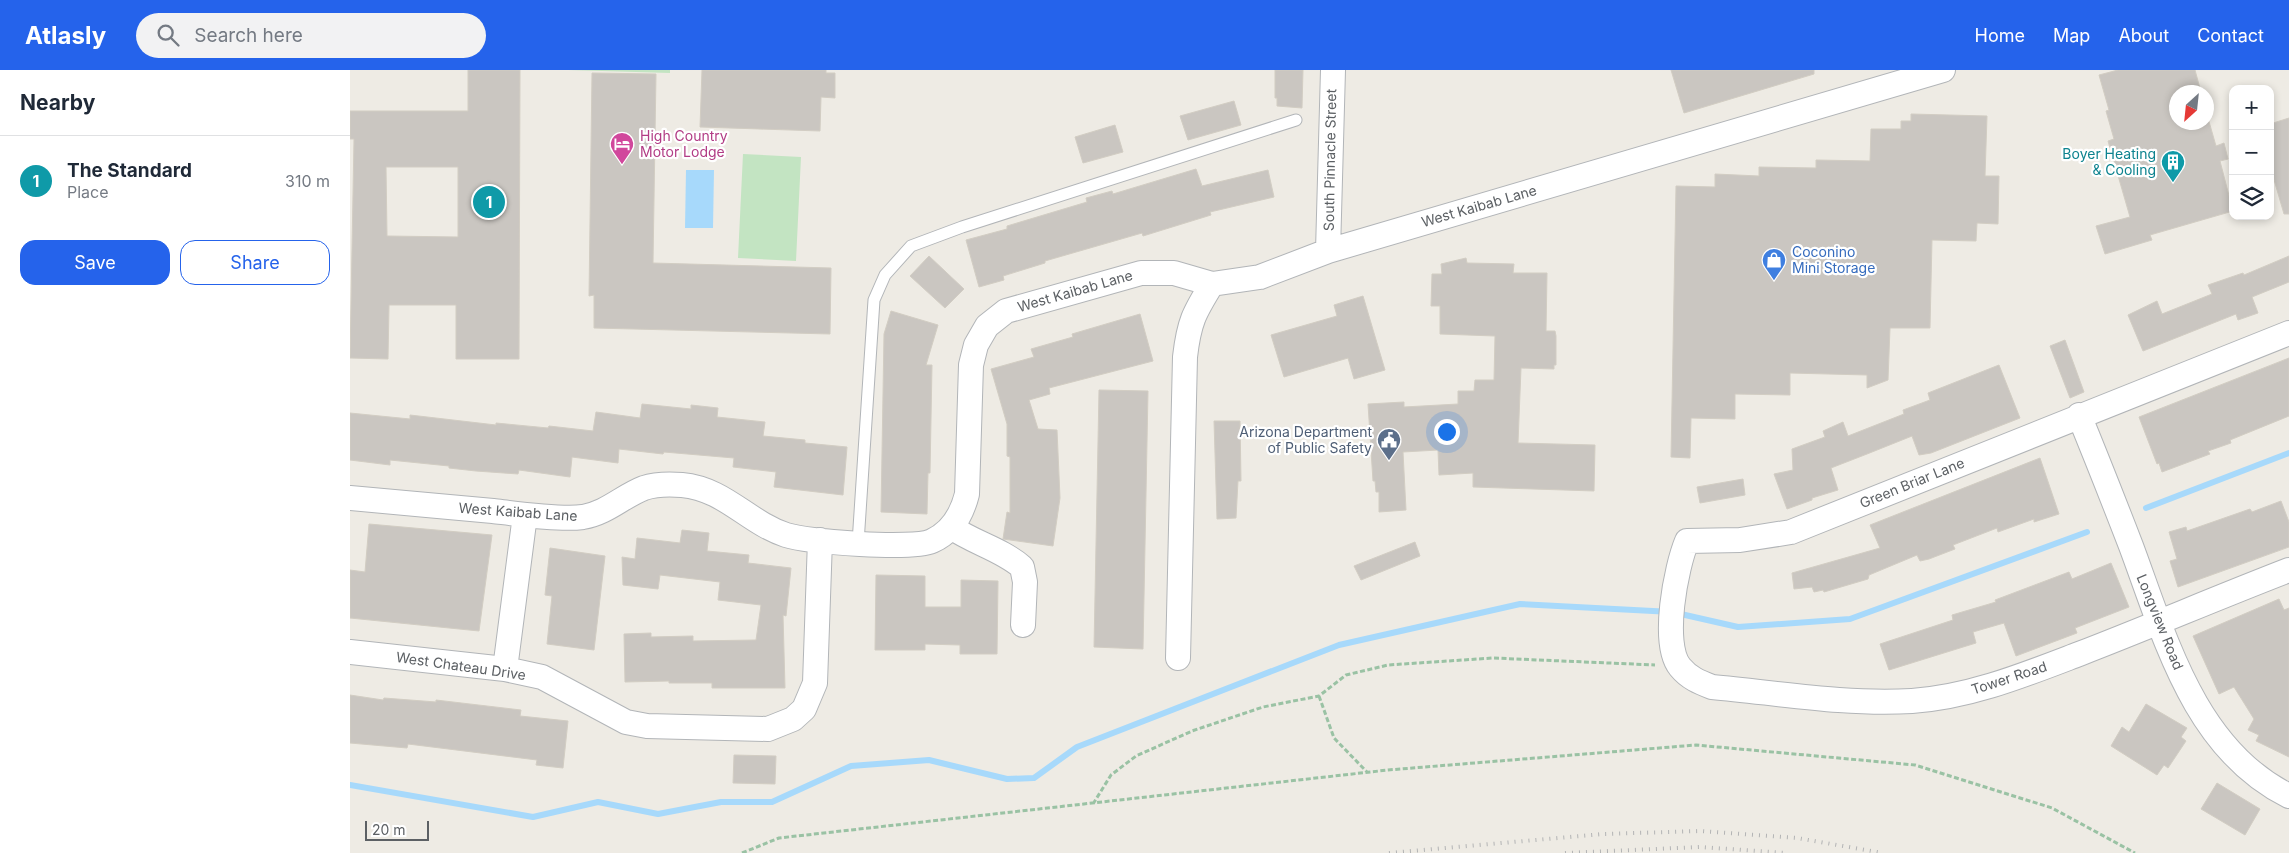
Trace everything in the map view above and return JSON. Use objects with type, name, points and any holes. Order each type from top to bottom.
[{"type":"street","name":"South Pinnacle Street","points":[[1328,251],[1333,70]]},
{"type":"street","name":"West Kaibab Lane","points":[[350,498],[525,515],[582,517],[602,512],[646,487],[662,484],[683,485],[706,490],[724,497],[762,525],[787,535],[820,540],[910,546],[933,541],[952,527],[962,512],[967,494],[971,365],[976,344],[987,326],[1006,311],[1142,273],[1174,273],[1212,284],[1260,277],[1328,251],[1942,70]]},
{"type":"street","points":[[1178,658],[1185,357],[1188,331],[1194,312],[1212,284]]},
{"type":"street","name":"Green Briar Lane","points":[[1679,666],[1671,648],[1671,623],[1679,560],[1687,541],[1740,540],[1791,532],[2079,415],[2289,333]]},
{"type":"street","name":"Longview Road","points":[[2079,415],[2159,624],[2195,704],[2214,733],[2239,759],[2264,780],[2289,796]]},
{"type":"street","points":[[505,669],[525,515]]},
{"type":"street","points":[[952,527],[967,538],[1010,557],[1022,567],[1025,582],[1023,625]]},
{"type":"street","name":"West Chateau Drive","points":[[350,652],[505,669],[542,677],[626,722],[647,726],[754,730],[781,726],[793,719],[804,709],[815,683],[820,540]]},
{"type":"street","name":"Tower Road","points":[[1679,666],[1693,680],[1712,687],[1878,702],[1946,696],[2011,680],[2159,624],[2289,570]]},
{"type":"lane","points":[[858,542],[874,300],[885,274],[912,246],[962,227],[1296,120]]},
{"type":"path","points":[[1092,804],[1111,776],[1136,756],[1192,730],[1263,707],[1319,696],[1346,675],[1388,665],[1493,658],[1679,666]]},
{"type":"path","points":[[1319,696],[1334,738],[1367,772]]},
{"type":"path","points":[[742,853],[779,838],[1367,772],[1696,745],[1915,765],[2052,808],[2135,853]]},
{"type":"green space","points":[[568,70],[670,70],[670,73]]},
{"type":"green space","points":[[743,154],[801,157],[796,261],[738,258]]},
{"type":"water","points":[[686,170],[714,170],[713,228],[685,228]]},
{"type":"building","points":[[468,70],[520,70],[519,359],[456,359],[456,305],[389,305],[388,359],[350,358],[354,139],[350,139],[350,111],[468,111]],"holes":[[[386,167],[458,167],[458,237],[387,236]]]},
{"type":"building","name":"High Country Motor Lodge","points":[[702,70],[826,70],[826,73],[835,73],[835,98],[821,97],[820,131],[700,127]]},
{"type":"building","points":[[1275,70],[1303,70],[1302,108],[1277,106],[1277,98],[1275,98]]},
{"type":"building","points":[[1671,70],[1814,70],[1814,74],[1684,113]]},
{"type":"building","name":"Boyer Heating & Cooling","points":[[2118,70],[2195,70],[2199,85],[2169,85],[2169,130],[2211,130],[2216,146],[2224,143],[2228,159],[2220,161],[2229,196],[2229,212],[2150,235],[2152,240],[2105,254],[2096,226],[2130,217],[2108,141],[2114,139],[2106,111],[2109,110],[2099,75]]},
{"type":"building","name":"High Country Motor Lodge","points":[[592,73],[656,74],[653,263],[831,268],[830,334],[594,328],[594,295],[589,296]]},
{"type":"building","points":[[1234,101],[1241,125],[1188,140],[1180,116]]},
{"type":"building","points":[[1911,114],[1987,116],[1985,176],[1999,176],[1998,224],[1977,223],[1976,241],[1932,240],[1930,328],[1890,328],[1888,380],[1867,388],[1867,375],[1790,373],[1790,395],[1735,394],[1735,419],[1691,418],[1690,458],[1671,457],[1676,186],[1715,187],[1715,174],[1759,176],[1759,167],[1816,168],[1816,160],[1870,161],[1871,129],[1901,129],[1901,121],[1911,121]]},
{"type":"building","points":[[2289,118],[2289,214],[2284,214],[2274,180],[2274,123]]},
{"type":"building","points":[[1115,125],[1123,152],[1083,163],[1075,137]]},
{"type":"building","points":[[1196,169],[1202,186],[1268,170],[1274,197],[1210,212],[1211,215],[1143,236],[1142,233],[1045,261],[1045,263],[1003,276],[1004,280],[979,287],[966,240],[1007,229],[1007,226],[1087,202],[1086,198],[1112,191],[1113,194]]},
{"type":"building","points":[[929,256],[964,289],[945,308],[910,276]]},
{"type":"building","points":[[2289,256],[2289,282],[2252,297],[2258,313],[2238,320],[2236,314],[2143,351],[2128,315],[2157,301],[2162,314],[2212,294],[2208,285],[2243,273],[2244,275]]},
{"type":"building","points":[[1466,258],[1467,263],[1514,264],[1513,273],[1547,273],[1546,331],[1555,331],[1556,365],[1554,365],[1554,369],[1521,368],[1518,443],[1595,445],[1594,491],[1473,487],[1473,473],[1439,475],[1438,450],[1403,452],[1406,510],[1379,512],[1379,492],[1376,492],[1375,481],[1373,481],[1368,404],[1404,402],[1404,407],[1458,404],[1458,391],[1474,391],[1475,380],[1494,380],[1495,336],[1440,334],[1440,306],[1431,306],[1432,274],[1442,274],[1441,264]]},
{"type":"building","points":[[1363,296],[1385,370],[1354,379],[1348,358],[1284,377],[1271,335],[1337,316],[1334,305]]},
{"type":"building","points":[[891,311],[938,325],[926,365],[932,365],[930,473],[928,473],[927,514],[881,512],[884,334]]},
{"type":"building","points":[[1140,314],[1153,361],[1049,388],[1050,394],[1029,400],[1038,429],[1057,430],[1060,498],[1053,546],[1003,539],[1007,512],[1010,513],[1010,457],[1007,456],[1007,424],[991,369],[1034,357],[1031,349],[1073,337],[1072,334]]},
{"type":"building","points":[[2065,340],[2084,392],[2070,398],[2050,346]]},
{"type":"building","points":[[2289,358],[2289,416],[2230,440],[2231,443],[2208,451],[2210,454],[2162,472],[2159,463],[2157,464],[2139,417]]},
{"type":"building","points":[[1999,365],[2020,418],[1931,453],[1919,455],[1912,436],[1831,468],[1838,490],[1812,498],[1812,500],[1787,509],[1774,474],[1793,470],[1792,449],[1825,437],[1823,431],[1843,422],[1848,436],[1904,414],[1903,410],[1930,400],[1928,393]]},
{"type":"building","points":[[1099,390],[1148,391],[1143,649],[1094,647]]},
{"type":"building","points":[[642,404],[691,409],[691,405],[718,408],[717,417],[765,422],[763,436],[847,447],[843,495],[774,487],[776,472],[733,467],[734,458],[664,452],[663,454],[619,449],[618,463],[572,457],[570,477],[519,470],[518,474],[476,471],[449,468],[449,466],[390,460],[390,465],[350,460],[350,413],[410,419],[410,415],[496,425],[496,423],[548,428],[549,426],[593,431],[596,412],[640,418]]},
{"type":"building","points":[[1214,421],[1240,421],[1241,481],[1238,481],[1236,518],[1217,519]]},
{"type":"building","points":[[2040,458],[2059,514],[2034,522],[2034,519],[1998,532],[1997,528],[1953,545],[1955,549],[1929,559],[1920,561],[1917,555],[1869,575],[1868,579],[1824,592],[1823,590],[1814,592],[1812,587],[1794,589],[1792,573],[1880,548],[1870,525]]},
{"type":"building","points":[[1743,479],[1745,495],[1700,503],[1697,487]]},
{"type":"building","points":[[2281,501],[2289,522],[2289,547],[2178,587],[2170,561],[2177,559],[2169,532],[2186,527],[2187,531],[2250,509],[2252,512]]},
{"type":"building","points":[[369,524],[492,535],[479,631],[350,618],[350,570],[365,572]]},
{"type":"building","points":[[682,530],[709,533],[707,551],[749,555],[748,563],[791,568],[786,616],[783,615],[785,688],[712,688],[712,683],[669,683],[669,681],[625,682],[624,634],[651,633],[651,637],[693,636],[693,641],[756,640],[761,605],[718,600],[720,582],[660,575],[658,589],[623,585],[622,557],[635,559],[637,538],[680,543]]},
{"type":"building","points":[[1415,542],[1420,556],[1361,580],[1354,566]]},
{"type":"building","points":[[550,548],[605,556],[594,650],[547,644],[552,596],[545,595]]},
{"type":"building","points":[[2111,563],[2129,607],[2075,628],[2077,633],[2016,656],[2004,623],[1973,632],[1976,643],[1889,670],[1880,644],[1953,620],[1952,615],[1996,602],[1995,600],[2069,572],[2072,579]]},
{"type":"building","points":[[876,575],[925,576],[925,607],[961,607],[961,580],[998,581],[997,654],[960,654],[960,645],[925,644],[925,650],[875,650]]},
{"type":"building","points":[[2279,599],[2284,610],[2289,608],[2289,757],[2256,741],[2259,735],[2248,730],[2254,719],[2234,687],[2219,694],[2193,636]]},
{"type":"building","points":[[350,695],[383,700],[384,698],[436,702],[436,700],[521,710],[520,716],[568,721],[563,768],[536,765],[537,760],[408,744],[407,748],[350,743]]},
{"type":"building","points":[[2146,704],[2187,728],[2181,737],[2186,741],[2168,768],[2164,765],[2157,775],[2111,746],[2122,727],[2129,732]]},
{"type":"building","points":[[734,755],[776,756],[775,784],[733,783]]},
{"type":"building","points":[[2217,783],[2260,809],[2245,835],[2201,809]]},
{"type":"waterway","points":[[2146,508],[2289,453]]},
{"type":"waterway","points":[[350,785],[533,817],[598,802],[658,814],[721,802],[772,802],[851,766],[929,760],[1007,779],[1034,778],[1077,747],[1339,645],[1520,604],[1672,612],[1738,627],[1850,619],[2087,532]]},
{"type":"railway","points":[[1389,853],[1603,834],[1701,831],[1797,838],[1883,853]]},
{"type":"railway","points":[[1565,853],[1700,847],[1786,853]]},
{"type":"place","name":"High Country Motor Lodge","points":[[622,165]]},
{"type":"place","name":"Boyer Heating & Cooling","points":[[2173,183]]},
{"type":"place","name":"The Standard","points":[[489,202]]},
{"type":"place","name":"Coconino Mini Storage","points":[[1774,281]]},
{"type":"place","name":"Arizona Department of Public Safety","points":[[1389,461]]}]
